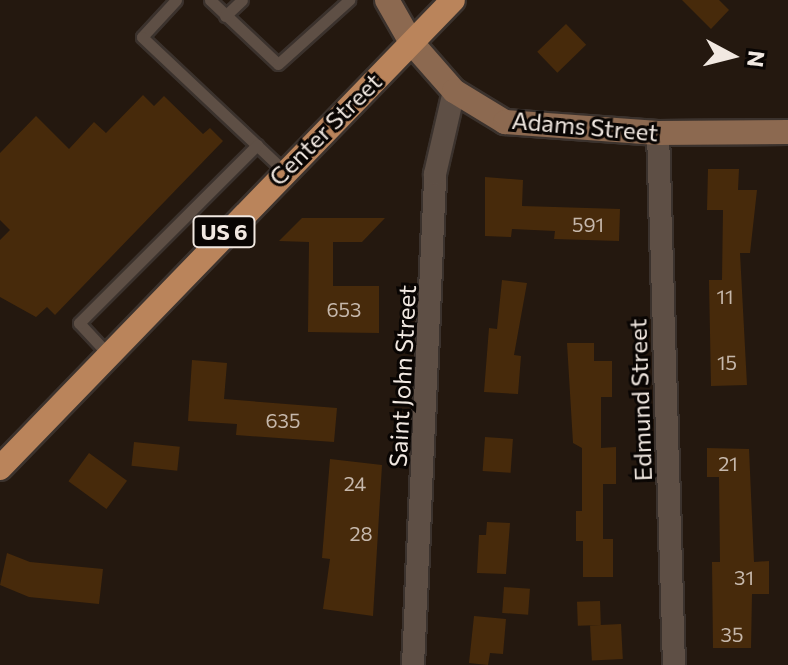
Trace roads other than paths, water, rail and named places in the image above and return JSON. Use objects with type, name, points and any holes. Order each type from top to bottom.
[{"type":"main road","name":"Adams Street","points":[[387,0],[411,42],[454,91],[505,122],[658,133],[788,132]]},
{"type":"main road","name":"Center Street","points":[[0,468],[107,353],[453,0]]},
{"type":"street","name":"Saint John Street","points":[[413,665],[435,174],[454,91]]},
{"type":"street","name":"Edmund Street","points":[[658,133],[674,665]]},
{"type":"lane","points":[[176,0],[142,37],[284,171]]},
{"type":"lane","points":[[210,0],[278,64],[344,2]]},
{"type":"lane","points":[[225,16],[242,0]]},
{"type":"lane","points":[[107,353],[79,323],[257,145]]}]
